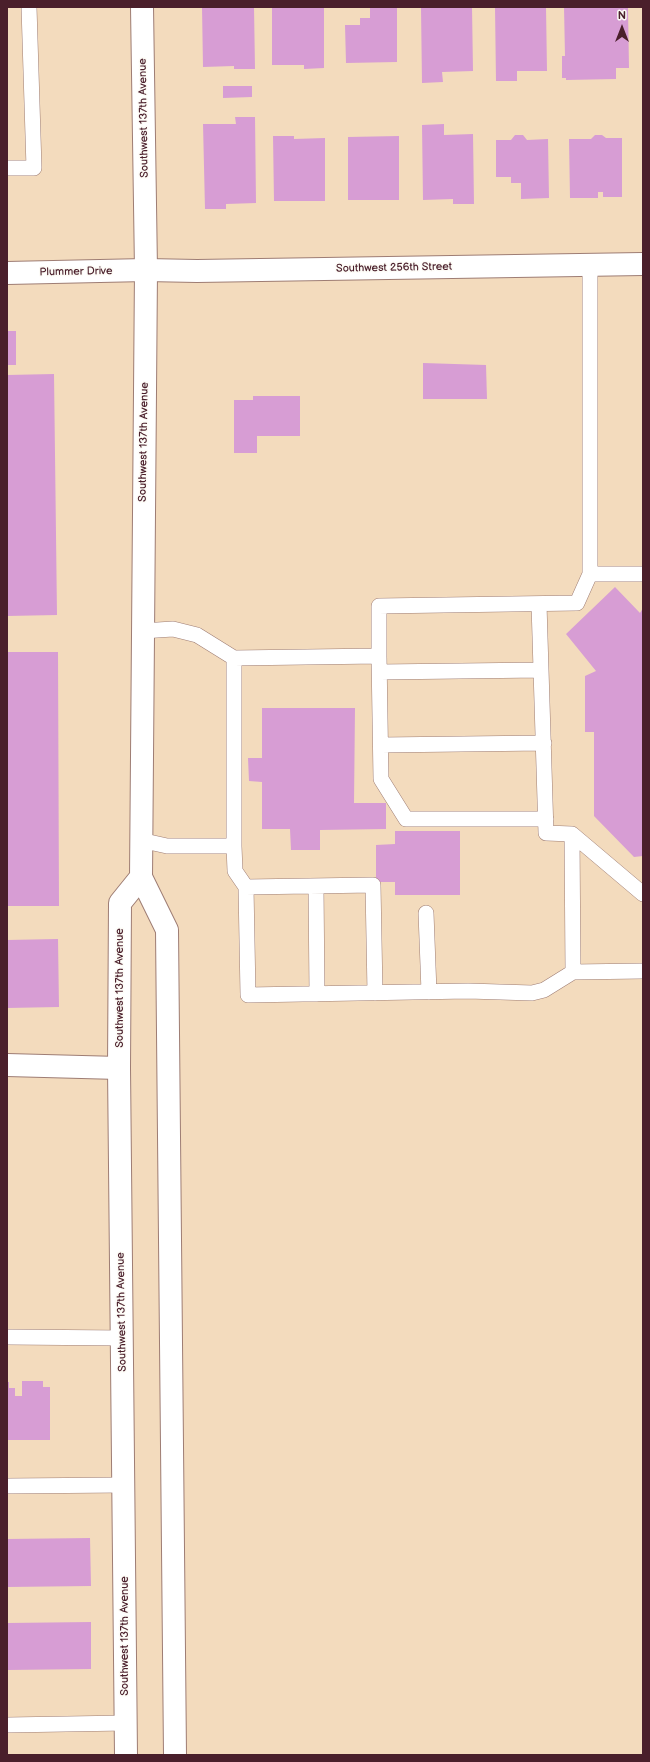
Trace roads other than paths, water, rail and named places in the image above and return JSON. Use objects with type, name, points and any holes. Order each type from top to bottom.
[{"type":"main road","name":"Southwest 137th Avenue","points":[[142,7],[146,270],[140,840],[141,877],[167,930],[175,1755]]},
{"type":"main road","name":"Southwest 256th Street","points":[[146,270],[197,272],[643,264]]},
{"type":"main road","name":"Plummer Drive","points":[[7,273],[146,270]]},
{"type":"main road","name":"Southwest 137th Avenue","points":[[126,1755],[125,1485],[119,1068],[120,903],[141,877]]},
{"type":"main road","points":[[7,1065],[119,1068]]},
{"type":"lane","points":[[7,168],[34,168],[29,7]]},
{"type":"lane","points":[[546,819],[406,819],[381,779],[379,606],[577,603],[590,574],[590,264]]},
{"type":"lane","points":[[590,574],[643,574]]},
{"type":"lane","points":[[539,604],[546,833],[572,834],[643,894]]},
{"type":"lane","points":[[142,631],[174,629],[197,635],[234,658],[379,656]]},
{"type":"lane","points":[[234,658],[235,871],[246,887],[248,995],[468,991],[532,993],[544,990],[573,972],[643,971]]},
{"type":"lane","points":[[380,672],[541,670]]},
{"type":"lane","points":[[381,745],[544,743]]},
{"type":"lane","points":[[572,834],[573,972]]},
{"type":"lane","points":[[140,840],[167,846],[234,846]]},
{"type":"lane","points":[[316,886],[317,994]]},
{"type":"lane","points":[[246,887],[373,886],[375,993]]},
{"type":"lane","points":[[426,913],[429,992]]},
{"type":"lane","points":[[7,1337],[123,1338]]},
{"type":"lane","points":[[7,1486],[125,1485]]},
{"type":"lane","points":[[7,1725],[126,1723]]}]
